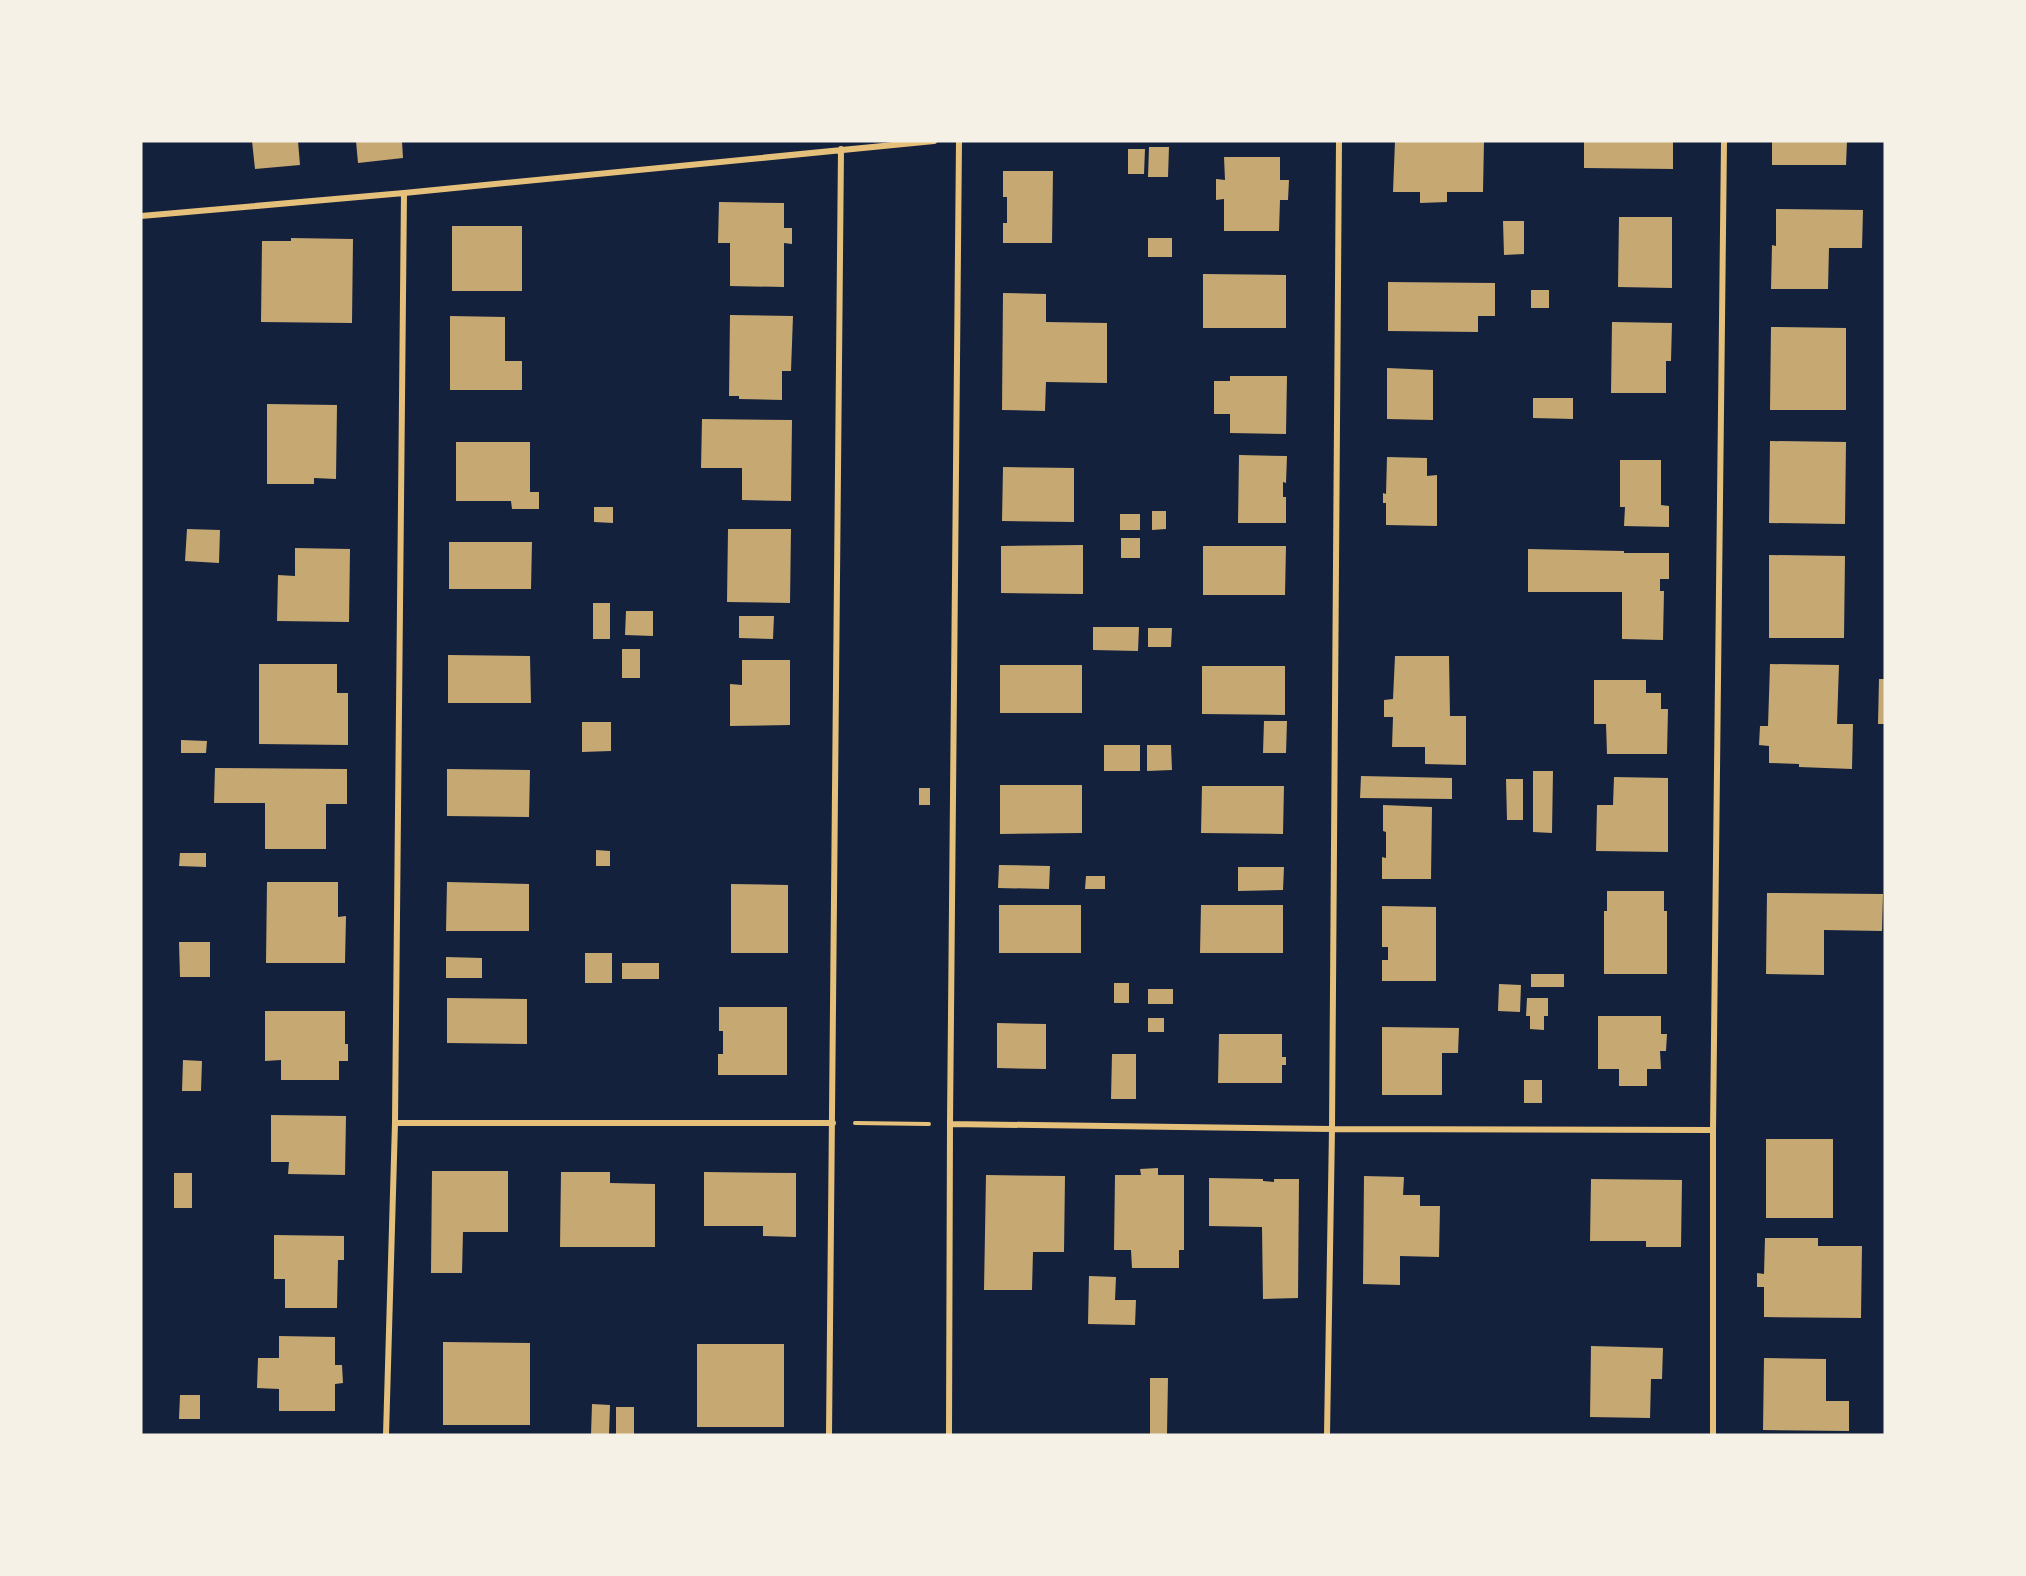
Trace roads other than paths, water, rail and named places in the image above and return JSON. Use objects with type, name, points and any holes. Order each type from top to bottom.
[{"type":"street","points":[[141,216],[404,193],[934,141]]},
{"type":"street","points":[[949,1435],[959,141]]},
{"type":"street","points":[[1327,1435],[1332,1130],[1339,141]]},
{"type":"street","points":[[1713,1435],[1713,1130],[1724,141]]},
{"type":"street","points":[[829,1435],[841,149]]},
{"type":"street","points":[[386,1435],[395,1123],[404,193]]},
{"type":"street","points":[[395,1123],[833,1123]]},
{"type":"street","points":[[950,1124],[1332,1130],[1713,1130]]}]
